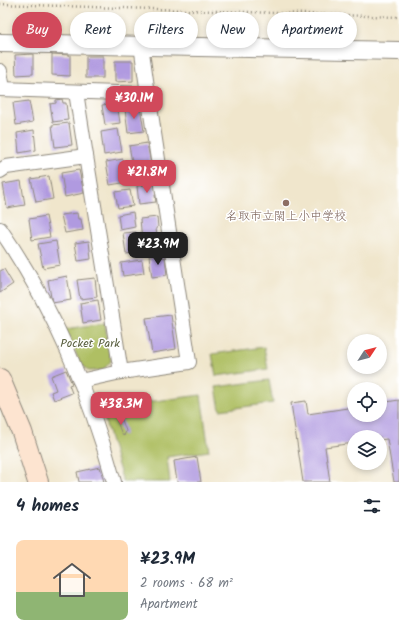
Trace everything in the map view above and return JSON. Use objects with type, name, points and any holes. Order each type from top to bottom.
[{"type":"main road","points":[[0,379],[22,432],[38,482]]},
{"type":"street","points":[[0,43],[134,45]]},
{"type":"street","points":[[198,46],[399,50]]},
{"type":"street","points":[[80,381],[121,372],[189,362],[141,48]]},
{"type":"street","points":[[0,72],[2,89],[148,94]]},
{"type":"street","points":[[76,92],[121,372]]},
{"type":"street","points":[[0,171],[6,167],[86,156]]},
{"type":"street","points":[[0,229],[16,252],[53,320],[80,381],[114,482]]},
{"type":"path","points":[[0,4],[399,17]]},
{"type":"green space","name":"Pocket Park","points":[[105,323],[111,361],[103,370],[90,371],[81,365],[65,329]]},
{"type":"green space","points":[[264,347],[268,369],[216,376],[212,354]]},
{"type":"green space","points":[[269,380],[273,403],[220,410],[216,387]]},
{"type":"green space","points":[[201,395],[209,451],[167,457],[170,482],[123,482],[101,408]]},
{"type":"building","points":[[33,54],[33,74],[16,75],[15,55]]},
{"type":"building","points":[[52,54],[70,55],[70,76],[52,75]]},
{"type":"building","points":[[86,56],[103,56],[103,78],[86,78]]},
{"type":"building","points":[[115,61],[133,61],[133,81],[115,82]]},
{"type":"building","points":[[62,99],[63,103],[66,103],[68,120],[53,122],[50,104],[56,103],[56,100]]},
{"type":"building","points":[[29,101],[33,122],[16,125],[13,103]]},
{"type":"building","points":[[117,103],[120,123],[105,125],[102,105]]},
{"type":"building","points":[[140,107],[144,131],[128,133],[125,109]]},
{"type":"building","points":[[69,123],[72,145],[55,147],[52,125]]},
{"type":"building","points":[[118,129],[122,152],[104,155],[101,132]]},
{"type":"building","points":[[34,130],[36,150],[19,153],[17,133]]},
{"type":"building","points":[[147,143],[151,164],[133,167],[129,146]]},
{"type":"building","points":[[123,159],[128,182],[110,185],[106,162]]},
{"type":"building","points":[[79,170],[84,193],[65,197],[61,173]]},
{"type":"building","points":[[49,176],[53,199],[36,202],[31,179]]},
{"type":"building","points":[[21,181],[25,205],[7,208],[3,184]]},
{"type":"building","points":[[155,184],[157,195],[155,195],[156,202],[139,204],[137,186]]},
{"type":"building","points":[[130,190],[133,206],[118,208],[115,192]]},
{"type":"building","points":[[133,212],[135,227],[120,230],[118,215]]},
{"type":"building","points":[[77,213],[78,219],[81,219],[83,230],[65,233],[61,215]]},
{"type":"building","points":[[46,216],[50,237],[32,240],[29,219]]},
{"type":"building","points":[[157,217],[157,238],[142,240],[140,219]]},
{"type":"building","points":[[136,232],[139,252],[126,254],[123,233]]},
{"type":"building","points":[[56,241],[60,265],[43,268],[38,244]]},
{"type":"building","points":[[89,241],[91,259],[78,261],[75,243]]},
{"type":"building","points":[[159,255],[160,258],[165,257],[167,275],[152,277],[149,256]]},
{"type":"building","points":[[142,260],[144,273],[123,276],[121,263]]},
{"type":"building","points":[[4,269],[13,284],[0,293],[0,271]]},
{"type":"building","points":[[67,276],[71,300],[52,303],[48,280]]},
{"type":"building","points":[[95,278],[97,297],[80,299],[77,280]]},
{"type":"building","points":[[98,300],[101,320],[83,323],[80,303]]},
{"type":"building","points":[[171,315],[176,349],[152,353],[146,318]]},
{"type":"building","points":[[66,370],[72,384],[69,385],[72,393],[54,400],[51,392],[56,390],[51,376]]},
{"type":"building","points":[[399,400],[399,482],[394,482],[387,439],[387,430],[347,430],[347,444],[325,447],[330,482],[303,482],[291,403],[306,401],[308,414],[347,408],[347,422],[387,422],[387,402]]},
{"type":"building","points":[[121,417],[126,431],[124,436],[116,419]]},
{"type":"building","points":[[197,457],[201,482],[177,482],[174,461]]},
{"type":"building","points":[[100,467],[104,482],[79,482],[77,472]]},
{"type":"place","name":"名取市立閖上小中学校","points":[[286,203]]}]
